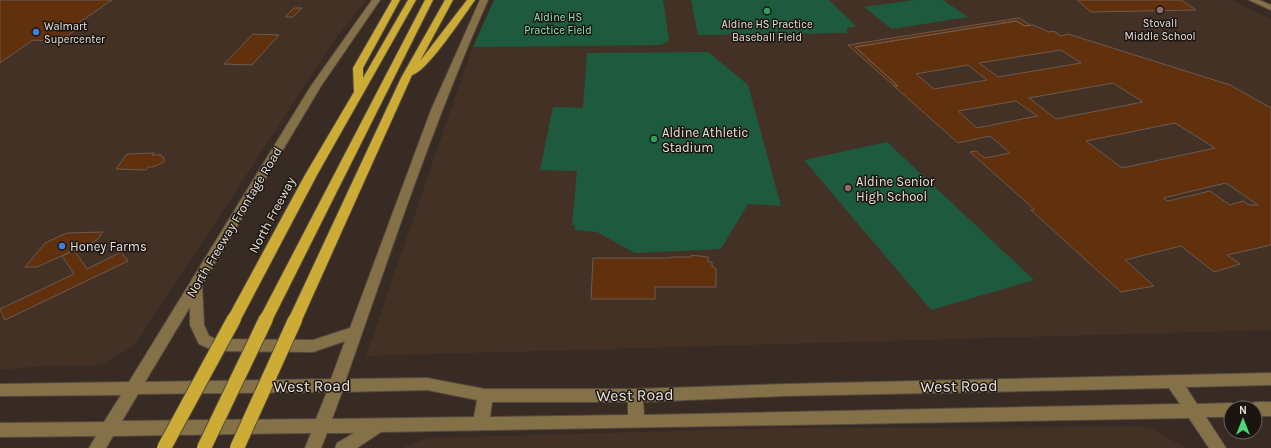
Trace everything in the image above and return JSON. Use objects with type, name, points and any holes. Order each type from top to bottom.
[{"type":"highway","points":[[358,92],[358,68],[396,0]]},
{"type":"highway","name":"North Freeway","points":[[164,448],[358,92],[412,0]]},
{"type":"highway","points":[[237,448],[406,78],[449,0]]},
{"type":"highway","points":[[406,78],[429,57],[471,0]]},
{"type":"highway","points":[[204,448],[266,319],[426,5]]},
{"type":"main road","name":"North Freeway Frontage Road","points":[[97,448],[135,388],[316,86],[376,0]]},
{"type":"main road","points":[[313,448],[430,124],[459,52],[484,0]]},
{"type":"main road","points":[[1253,0],[1271,8]]},
{"type":"main road","points":[[196,286],[197,325],[204,340],[215,345],[312,346],[336,340],[355,332]]},
{"type":"main road","name":"West Road","points":[[0,390],[427,384],[484,395],[635,396],[1271,379]]},
{"type":"main road","points":[[1173,381],[1218,448]]},
{"type":"main road","points":[[481,424],[484,395]]},
{"type":"main road","points":[[635,396],[636,422]]},
{"type":"main road","name":"West Road","points":[[0,430],[636,422],[1223,410]]},
{"type":"main road","points":[[343,448],[379,425]]},
{"type":"shaded area","points":[[0,0],[366,0],[336,38],[135,345],[101,365],[42,366],[0,370]]},
{"type":"shaded area","name":"Aldine Senior High School","points":[[494,0],[1231,0],[1271,19],[1271,330],[366,356],[474,43]]},
{"type":"shaded area","points":[[1149,427],[1186,448],[402,448],[427,438],[780,428]]},
{"type":"green space","name":"Aldine HS Practice Field","points":[[494,0],[663,0],[669,41],[660,45],[473,47]]},
{"type":"green space","name":"Aldine HS Practice Baseball Field","points":[[691,0],[829,0],[856,26],[847,28],[847,33],[698,35]]},
{"type":"green space","points":[[914,0],[943,0],[968,17],[892,29],[864,7]]},
{"type":"green space","name":"Aldine Athletic Stadium","points":[[708,52],[748,85],[781,206],[748,204],[721,249],[635,253],[597,232],[575,230],[575,225],[572,225],[577,171],[540,170],[553,107],[583,108],[587,53]]},
{"type":"green space","points":[[887,142],[1034,280],[931,310],[804,160]]},
{"type":"building","name":"Walmart Supercenter","points":[[0,0],[112,0],[71,28],[78,28],[67,36],[60,36],[53,41],[33,40],[0,63]]},
{"type":"building","points":[[1077,0],[1181,0],[1196,10],[1091,12]]},
{"type":"building","points":[[294,8],[302,8],[293,17],[285,17]]},
{"type":"building","points":[[1019,18],[1030,25],[1025,26],[1016,21],[855,47],[898,86],[894,86],[848,45]]},
{"type":"building","points":[[1016,21],[1025,26],[1033,25],[1049,32],[1054,31],[1061,36],[1068,34],[1230,85],[1271,108],[1271,245],[1227,255],[1240,264],[1214,272],[1181,246],[1125,260],[1154,286],[1121,292],[1031,210],[1035,210],[970,152],[976,151],[985,158],[1010,153],[990,136],[958,143],[894,86],[898,86],[855,47]],"holes":[[[1061,50],[1081,63],[998,77],[979,63]],[[968,65],[987,80],[934,89],[916,74]],[[1113,83],[1143,102],[1056,119],[1029,98]],[[1016,101],[1037,116],[977,128],[958,111]],[[1175,123],[1215,148],[1122,168],[1086,141]],[[1226,183],[1258,205],[1249,205],[1243,201],[1230,205],[1210,191],[1168,201],[1163,198]]]},
{"type":"building","points":[[253,34],[279,35],[252,65],[224,64]]},
{"type":"building","points":[[154,153],[152,155],[161,155],[164,158],[164,162],[153,167],[148,167],[146,170],[116,169],[127,154]]},
{"type":"building","name":"Honey Farms","points":[[103,232],[97,240],[37,267],[25,267],[45,243],[67,233]]},
{"type":"building","points":[[74,250],[87,269],[121,252],[128,261],[5,320],[0,309],[74,274],[62,256]]},
{"type":"building","points":[[691,255],[708,257],[708,262],[712,262],[712,266],[716,269],[716,287],[655,287],[655,299],[591,299],[593,258],[671,258],[691,257]]},
{"type":"place","name":"Stovall Middle School","points":[[1160,10]]},
{"type":"place","name":"Aldine HS Practice Baseball Field","points":[[767,11]]},
{"type":"place","name":"Walmart Supercenter","points":[[36,32]]},
{"type":"place","name":"Aldine Athletic Stadium","points":[[654,139]]},
{"type":"place","name":"Aldine Senior High School","points":[[848,188]]},
{"type":"place","name":"Honey Farms","points":[[62,246]]}]
